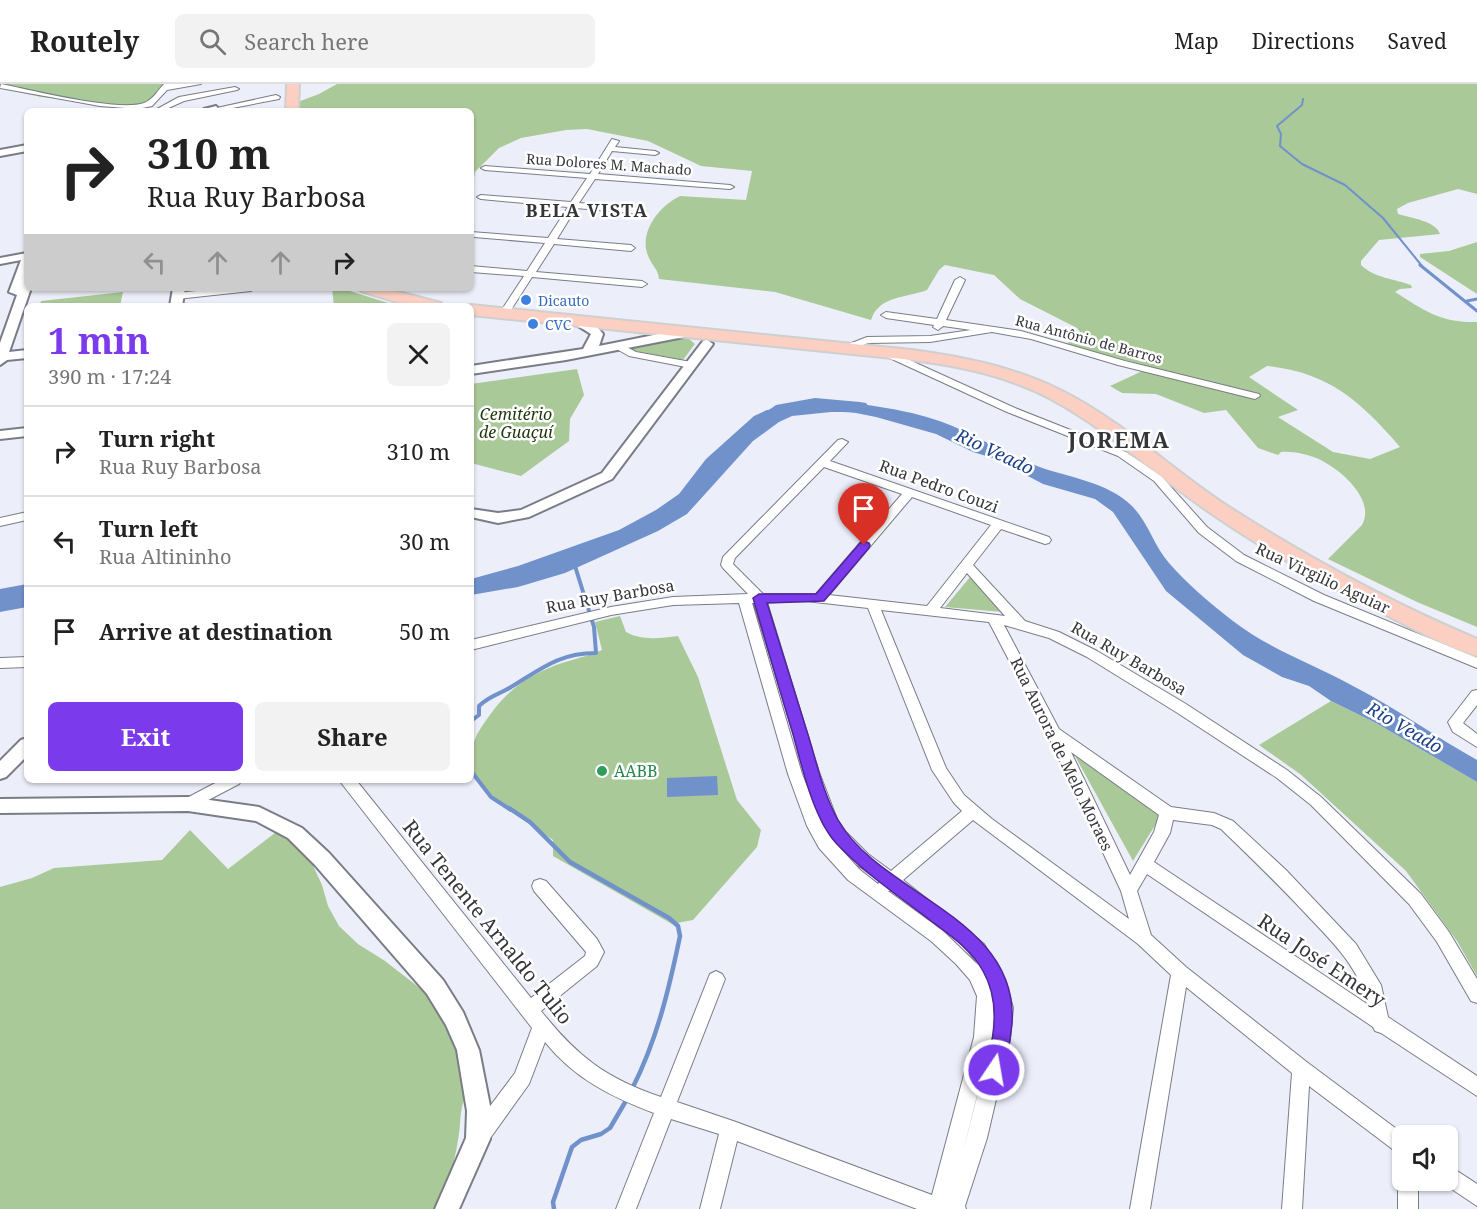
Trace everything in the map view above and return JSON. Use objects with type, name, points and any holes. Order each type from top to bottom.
[{"type":"highway","points":[[292,108],[293,84]]},
{"type":"highway","points":[[378,291],[422,303]]},
{"type":"highway","points":[[474,310],[704,336],[936,358],[987,368],[1015,377],[1058,396],[1111,429],[1223,513],[1273,544],[1342,584],[1477,648]]},
{"type":"highway","points":[[597,334],[620,339],[628,336],[636,327]]},
{"type":"street","points":[[0,86],[134,107],[149,104],[166,86],[177,88],[198,84]]},
{"type":"street","points":[[177,88],[182,99]]},
{"type":"street","points":[[163,108],[182,99],[235,89]]},
{"type":"street","points":[[223,108],[276,97]]},
{"type":"street","points":[[504,314],[613,145],[655,153]]},
{"type":"street","points":[[0,153],[24,149]]},
{"type":"street","name":"Rua Dolores M. Machado","points":[[485,168],[730,187]]},
{"type":"street","points":[[481,197],[642,211]]},
{"type":"street","points":[[474,234],[631,248]]},
{"type":"street","points":[[0,254],[24,250]]},
{"type":"street","points":[[0,261],[24,258]]},
{"type":"street","points":[[0,333],[24,266]]},
{"type":"street","points":[[474,269],[642,284]]},
{"type":"street","points":[[930,339],[941,322],[960,280]]},
{"type":"street","points":[[0,359],[24,291]]},
{"type":"street","points":[[182,297],[228,291]]},
{"type":"street","points":[[886,315],[992,329]]},
{"type":"street","points":[[579,321],[592,328],[597,334],[594,344],[587,352]]},
{"type":"street","name":"Rua Antônio de Barros","points":[[844,348],[867,340],[930,339],[992,329],[1026,334],[1106,359],[1255,396]]},
{"type":"street","points":[[474,370],[619,346],[704,336]]},
{"type":"street","points":[[474,514],[498,518],[517,516],[607,476],[691,365],[704,336]]},
{"type":"street","points":[[619,346],[633,354],[691,365]]},
{"type":"street","name":"Rua Virgilio Aguiar","points":[[885,352],[1011,410],[1122,454],[1158,479],[1210,537],[1240,558],[1312,595],[1477,663]]},
{"type":"street","points":[[0,359],[24,355]]},
{"type":"street","points":[[0,435],[24,432]]},
{"type":"street","points":[[842,442],[727,561],[729,569],[752,599],[830,821],[849,847],[978,949],[989,964],[997,982],[1004,1008],[1001,1039],[991,1086],[977,1138],[948,1209]]},
{"type":"street","name":"Rua Pedro Couzi","points":[[822,462],[1045,540]]},
{"type":"street","points":[[820,598],[909,493]]},
{"type":"street","points":[[0,522],[24,517]]},
{"type":"street","points":[[930,611],[998,525]]},
{"type":"street","points":[[966,565],[1020,624]]},
{"type":"street","name":"Rua Ruy Barbosa","points":[[474,644],[599,614],[673,602],[752,599],[820,598],[994,618],[1054,635],[1092,654],[1227,737],[1282,774],[1316,801],[1415,900],[1443,937],[1477,995]]},
{"type":"street","points":[[752,599],[776,714],[815,826],[838,860],[937,936],[962,959],[976,975],[986,996],[983,1037],[948,1209]]},
{"type":"street","points":[[873,605],[939,770],[959,800],[1144,939],[1180,972],[1301,1069],[1392,1137]]},
{"type":"street","name":"Rua Aurora de Melo Moraes","points":[[994,618],[1054,733],[1129,891],[1144,939]]},
{"type":"street","points":[[0,663],[24,662]]},
{"type":"street","points":[[1471,738],[1458,728],[1455,722],[1477,695]]},
{"type":"street","points":[[1054,733],[1167,813],[1220,821],[1280,875],[1359,961],[1372,985],[1381,1025]]},
{"type":"street","points":[[0,772],[24,748]]},
{"type":"street","points":[[188,804],[228,783]]},
{"type":"street","name":"Rua Tenente Arnaldo Tulio","points":[[349,783],[542,1026],[576,1063],[604,1082],[642,1099],[948,1209]]},
{"type":"street","points":[[0,806],[188,804],[260,814],[295,833],[322,860],[435,987],[455,1019],[468,1050],[475,1081],[479,1111],[478,1139]]},
{"type":"street","points":[[877,892],[973,811]]},
{"type":"street","points":[[1129,891],[1146,865],[1162,833],[1167,813]]},
{"type":"street","name":"Rua José Emery","points":[[1146,865],[1381,1025],[1477,1087]]},
{"type":"street","points":[[530,1008],[591,961],[595,952],[591,944],[540,886]]},
{"type":"street","points":[[1140,1209],[1180,972]]},
{"type":"street","points":[[626,1209],[717,979]]},
{"type":"street","points":[[447,1209],[478,1139],[522,1078],[542,1026]]},
{"type":"street","points":[[1292,1209],[1301,1069]]},
{"type":"street","points":[[710,1209],[730,1129]]},
{"type":"street","points":[[1458,1179],[1475,1188]]},
{"type":"street","points":[[1408,1191],[1408,1209]]},
{"type":"green space","points":[[0,84],[170,84],[158,96],[141,107],[41,97],[0,88]]},
{"type":"green space","points":[[337,84],[1477,84],[1477,194],[1458,189],[1408,203],[1397,209],[1398,214],[1434,226],[1440,234],[1379,240],[1361,261],[1361,265],[1378,275],[1411,285],[1412,288],[1395,292],[1425,310],[1443,318],[1477,322],[1477,627],[1417,602],[1328,559],[1362,525],[1365,516],[1365,507],[1356,489],[1334,468],[1304,454],[1281,452],[1278,455],[1258,448],[1226,410],[1204,413],[1156,394],[1122,393],[1110,386],[1151,367],[1067,344],[1080,332],[1077,328],[1020,299],[994,275],[945,265],[939,270],[927,290],[887,302],[880,306],[871,320],[775,292],[659,279],[646,249],[648,230],[658,214],[680,196],[746,200],[752,171],[701,166],[648,141],[587,129],[566,130],[521,138],[499,148],[475,172],[474,178],[474,108],[296,108],[295,103]],"holes":[[[1267,366],[1309,375],[1342,392],[1357,403],[1400,447],[1370,459],[1333,452],[1278,417],[1298,410],[1249,377]]]},
{"type":"green space","points":[[1477,242],[1477,294],[1420,257],[1420,254],[1449,251]]},
{"type":"green space","points":[[332,291],[350,291],[388,303],[334,303]]},
{"type":"green space","points":[[123,292],[121,303],[40,303],[41,301]]},
{"type":"green space","points":[[688,338],[695,344],[683,360],[635,351],[630,348]]},
{"type":"green space","name":"Cemitério de Guaçuí","points":[[577,369],[584,395],[570,419],[569,441],[521,476],[474,464],[474,384]]},
{"type":"green space","points":[[971,576],[1003,612],[945,607]]},
{"type":"green space","name":"AABB","points":[[620,616],[626,632],[632,635],[652,638],[678,636],[698,677],[737,800],[761,830],[757,847],[693,920],[672,924],[553,856],[553,840],[500,803],[482,785],[474,772],[474,744],[477,736],[501,701],[517,686],[537,674],[555,665],[602,650],[595,622]]},
{"type":"green space","points":[[1331,701],[1376,723],[1477,782],[1477,976],[1457,941],[1406,871],[1300,774],[1259,745]]},
{"type":"green space","points":[[1075,756],[1162,814],[1133,861]]},
{"type":"green space","points":[[284,826],[310,859],[322,885],[328,906],[339,926],[358,944],[385,961],[448,1010],[469,1089],[462,1108],[453,1167],[438,1209],[0,1209],[0,887],[32,878],[54,868],[162,860],[190,830],[228,869]]},
{"type":"water","points":[[845,403],[888,408],[933,419],[1037,466],[1111,491],[1138,512],[1159,549],[1176,571],[1225,614],[1261,640],[1369,695],[1477,760],[1477,782],[1376,723],[1331,701],[1309,686],[1282,677],[1243,655],[1166,591],[1113,512],[1095,499],[1043,484],[996,459],[973,452],[936,434],[851,412],[792,416],[779,422],[753,441],[687,514],[658,531],[565,573],[518,587],[474,594],[474,578],[518,566],[619,530],[656,510],[679,494],[706,459],[754,416],[767,410]]},
{"type":"water","points":[[24,585],[24,608],[0,612],[0,589]]},
{"type":"water","points":[[717,776],[718,795],[667,797],[667,778]]},
{"type":"waterway","points":[[1303,99],[1302,105],[1277,126],[1281,134],[1280,146],[1302,164],[1345,185],[1383,218],[1422,266]]},
{"type":"waterway","points":[[1420,265],[1477,311]]},
{"type":"waterway","points":[[1467,301],[1477,299]]},
{"type":"waterway","name":"Rio Veado","points":[[772,414],[804,404],[860,407]]},
{"type":"waterway","points":[[474,719],[479,715],[479,706],[541,668],[571,656],[596,653],[594,627],[575,566]]},
{"type":"waterway","points":[[474,775],[491,797],[511,810]]},
{"type":"waterway","points":[[509,808],[530,822],[570,862],[669,918],[678,926],[680,936],[661,1014],[641,1071],[632,1089]]},
{"type":"waterway","points":[[554,1209],[553,1202],[572,1147],[581,1140],[601,1134],[610,1128],[627,1099]]},
{"type":"place","name":"Dicauto","points":[[526,300]]},
{"type":"place","name":"CVC","points":[[533,324]]},
{"type":"place","name":"AABB","points":[[602,771]]},
{"type":"district","name":"BELA VISTA","points":[[587,210]]},
{"type":"district","name":"JOREMA","points":[[1119,439]]},
{"type":"route","points":[[864,545],[820,598],[759,598],[812,772],[830,821],[849,847],[862,859],[961,934],[978,949],[989,964],[1004,1008],[1001,1039],[994,1070]]}]
